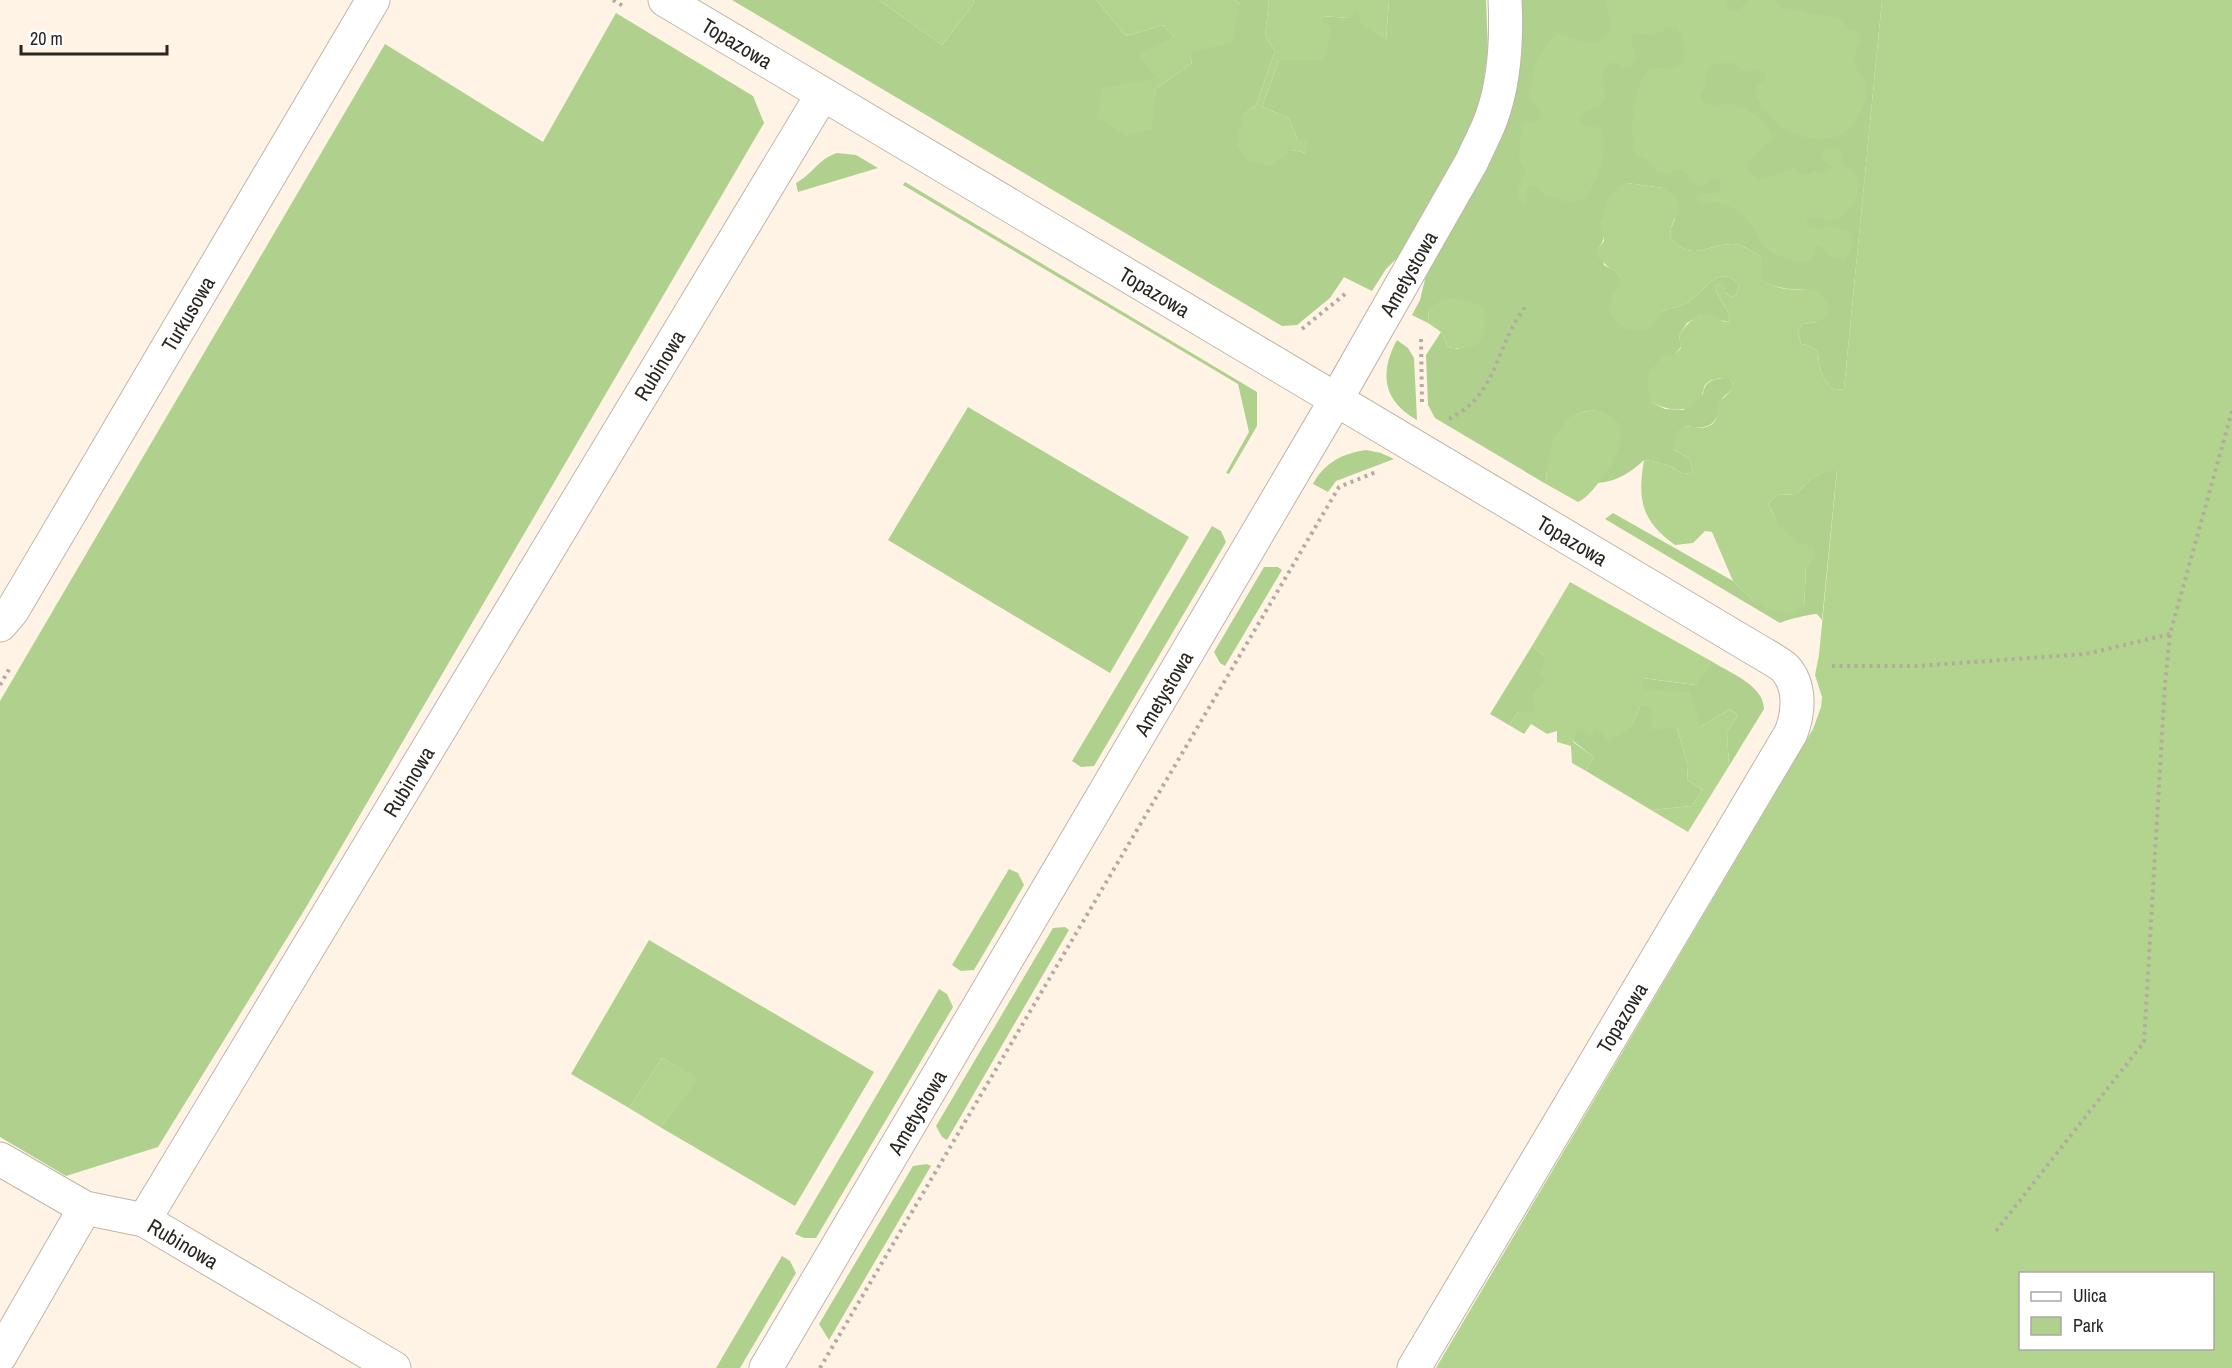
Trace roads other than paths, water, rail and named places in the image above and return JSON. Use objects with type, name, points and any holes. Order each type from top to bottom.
[{"type":"street","name":"Turkusowa","points":[[0,624],[24,590],[373,0]]},
{"type":"street","name":"Topazowa","points":[[665,0],[1282,368],[1337,398],[1784,667],[1790,675],[1797,694],[1797,715],[1791,733],[1414,1368]]},
{"type":"street","name":"Ametystowa","points":[[766,1368],[1337,398],[1472,161],[1490,121],[1500,88],[1505,52],[1505,0]]},
{"type":"street","name":"Rubinowa","points":[[393,1368],[144,1220],[822,94]]},
{"type":"street","points":[[0,1159],[85,1208],[144,1220]]},
{"type":"street","points":[[0,1356],[85,1208]]}]
